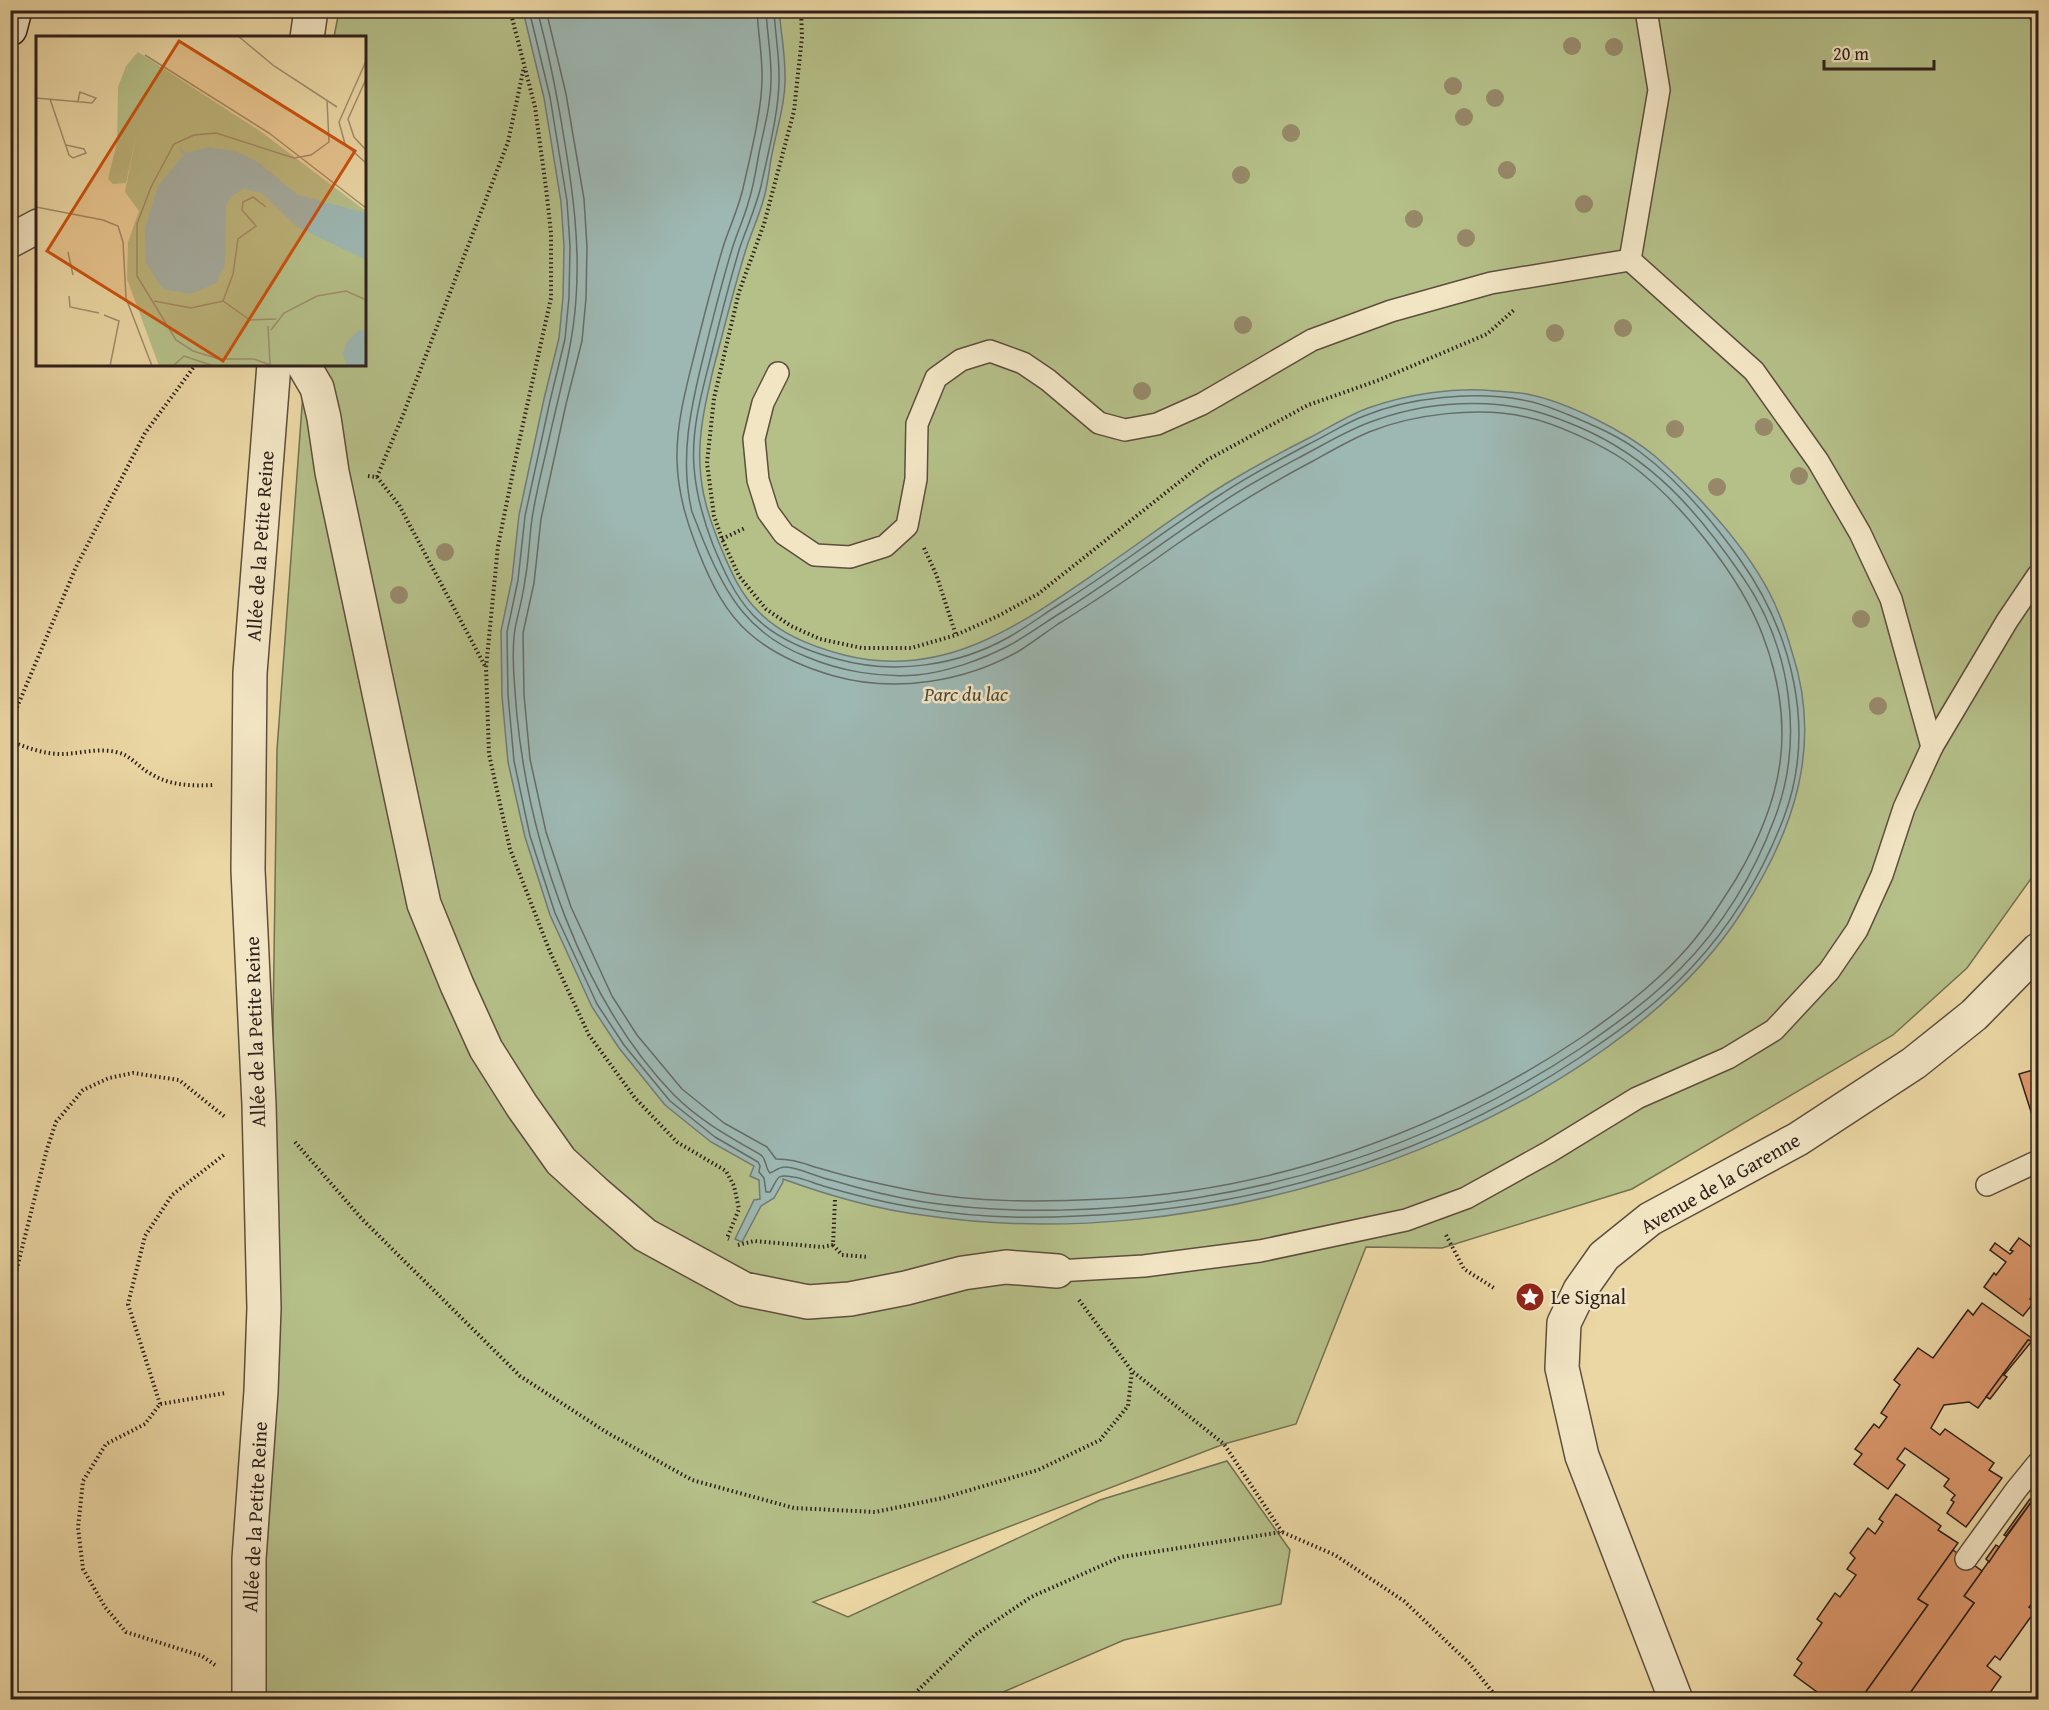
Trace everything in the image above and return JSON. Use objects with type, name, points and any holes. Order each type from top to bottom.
[{"type":"street","points":[[10,29],[15,10]]},
{"type":"street","points":[[307,36],[311,10]]},
{"type":"street","points":[[10,242],[36,227]]},
{"type":"street","name":"Allée de la Petite Reine","points":[[250,1686],[249,1559],[261,1391],[264,1308],[252,1139],[259,1105],[248,870],[250,673],[274,366]]},
{"type":"street","points":[[304,366],[316,388],[324,418],[332,472],[424,904],[486,1048],[522,1106],[561,1161],[645,1235],[744,1289],[808,1302],[850,1299],[906,1288],[963,1273],[1005,1268],[1058,1270]]},
{"type":"street","name":"Avenue de la Garenne","points":[[1676,1700],[1582,1456],[1562,1368],[1564,1323],[1580,1290],[1604,1256],[1650,1219],[1798,1140],[1914,1063],[1974,1015],[2038,950]]},
{"type":"lane","points":[[1630,260],[1659,90],[1646,10]]},
{"type":"lane","points":[[778,373],[762,403],[754,439],[758,480],[768,512],[784,534],[815,555],[850,557],[885,546],[907,526],[916,479],[917,424],[936,378],[961,360],[990,351],[1023,363],[1048,380],[1099,423],[1125,430],[1156,424],[1202,404],[1312,340],[1391,311],[1480,286],[1630,260]]},
{"type":"lane","points":[[1630,260],[1754,371],[1818,461],[1860,533],[1891,599],[1932,747]]},
{"type":"lane","points":[[1058,1270],[1144,1266],[1260,1251],[1406,1220],[1466,1198],[1549,1152],[1637,1098],[1728,1058],[1774,1030],[1829,970],[1857,930],[1882,875],[1904,808],[1932,747],[2007,621],[2038,575]]},
{"type":"lane","points":[[1987,1185],[2038,1161]]},
{"type":"lane","points":[[1966,1560],[2038,1463]]},
{"type":"path","points":[[510,10],[535,107],[551,233],[551,298],[498,546],[486,668],[489,754],[510,849],[550,952],[589,1035],[635,1098],[677,1142],[726,1171],[734,1186],[739,1209],[727,1238],[739,1245],[754,1240],[822,1247],[833,1245]]},
{"type":"path","points":[[377,477],[508,142],[524,63]]},
{"type":"path","points":[[907,526],[926,550],[957,635],[1038,594],[1207,460],[1308,405],[1379,380],[1486,334],[1557,273]]},
{"type":"path","points":[[10,724],[76,567],[145,433],[195,366]]},
{"type":"path","points":[[332,472],[377,477],[399,506],[486,668]]},
{"type":"path","points":[[10,741],[28,748],[61,754],[100,750],[117,752],[133,759],[151,774],[180,786],[220,785],[249,779]]},
{"type":"path","points":[[10,1296],[47,1149],[56,1122],[83,1090],[109,1078],[133,1073],[179,1080],[252,1139],[172,1195],[145,1236],[128,1304],[160,1404]]},
{"type":"path","points":[[259,1105],[278,1123],[362,1219],[520,1376],[606,1432],[692,1480],[794,1508],[875,1512],[944,1498],[1038,1470],[1100,1440],[1128,1406],[1132,1371]]},
{"type":"path","points":[[835,1200],[833,1245],[842,1255],[877,1258]]},
{"type":"path","points":[[1433,1210],[1464,1269],[1494,1288]]},
{"type":"path","points":[[1058,1270],[1132,1371],[1224,1444],[1282,1532]]},
{"type":"path","points":[[250,1686],[222,1671],[202,1656],[126,1632],[105,1607],[83,1569],[78,1528],[83,1481],[106,1444],[145,1424],[160,1404],[221,1393],[261,1391]]},
{"type":"path","points":[[908,1700],[975,1635],[1041,1592],[1121,1557],[1282,1532],[1335,1555],[1404,1601],[1469,1663],[1499,1700]]},
{"type":"green space","name":"Parc du lac","points":[[339,11],[2038,11],[2038,869],[1967,968],[1893,1035],[1632,1189],[1442,1248],[1366,1247],[1296,1424],[1224,1444],[813,1602],[848,1617],[1100,1500],[1227,1461],[1290,1550],[1281,1604],[1124,1640],[987,1699],[257,1699],[271,1166],[277,750],[305,366],[366,366],[366,36],[334,36]]},
{"type":"water","points":[[523,11],[779,11],[785,67],[783,105],[765,195],[742,261],[713,370],[701,429],[700,465],[704,495],[712,524],[740,588],[752,605],[768,620],[787,634],[809,644],[844,655],[880,661],[914,660],[946,654],[977,644],[1036,613],[1237,477],[1354,414],[1399,399],[1463,390],[1527,394],[1560,404],[1595,419],[1628,437],[1656,457],[1718,520],[1746,555],[1769,592],[1792,652],[1801,687],[1805,721],[1804,754],[1798,786],[1777,849],[1743,910],[1708,957],[1665,1001],[1616,1041],[1562,1077],[1506,1109],[1448,1137],[1390,1161],[1335,1179],[1285,1193],[1183,1214],[1131,1220],[1026,1224],[974,1221],[887,1209],[851,1201],[783,1179],[774,1198],[761,1206],[742,1242],[735,1239],[754,1200],[760,1199],[759,1180],[750,1176],[754,1166],[711,1142],[665,1105],[619,1048],[592,1007],[550,915],[525,837],[508,762],[502,696],[501,631],[512,579],[519,515],[559,338],[563,297],[564,246],[561,202],[544,98]]},
{"type":"building","points":[[2038,1061],[2038,1118],[2037,1114],[2032,1115],[2019,1074],[2033,1070],[2032,1063]]},
{"type":"building","points":[[2019,1238],[2038,1252],[2038,1289],[2030,1299],[2034,1302],[2023,1316],[1984,1287],[2006,1262],[1990,1250],[1995,1243],[2010,1254],[2013,1251],[2010,1250]]},
{"type":"building","points":[[1982,1303],[2033,1339],[2028,1340],[1978,1408],[1969,1402],[1944,1405],[1931,1428],[1940,1435],[1945,1429],[1994,1463],[1989,1470],[2002,1478],[1966,1527],[1947,1513],[1954,1502],[1951,1500],[1955,1495],[1944,1486],[1949,1479],[1905,1448],[1897,1459],[1905,1465],[1888,1489],[1854,1464],[1862,1454],[1855,1449],[1874,1424],[1879,1428],[1887,1417],[1881,1413],[1900,1385],[1894,1380],[1918,1348],[1933,1358],[1968,1310],[1973,1315]]},
{"type":"building","points":[[2028,1340],[2032,1341],[2004,1375],[2007,1377],[1990,1399],[1986,1397]]},
{"type":"building","points":[[1896,1494],[1941,1526],[1938,1530],[1958,1543],[1918,1599],[1928,1605],[1860,1700],[1828,1700],[1794,1675],[1802,1663],[1797,1659],[1822,1623],[1817,1619],[1835,1593],[1840,1597],[1856,1575],[1847,1569],[1855,1558],[1850,1553],[1868,1528],[1875,1534],[1883,1522],[1879,1519]]},
{"type":"building","points":[[2030,1499],[2032,1501],[2006,1536],[2004,1535]]},
{"type":"building","points":[[2032,1501],[2038,1505],[2038,1597],[2029,1607],[2035,1611],[2000,1660],[1995,1656],[1987,1666],[2001,1677],[1985,1700],[1905,1700],[1974,1603],[1964,1596]]},
{"type":"building","points":[[1996,1545],[1999,1547],[1989,1562],[1986,1559]]},
{"type":"building","points":[[1953,1550],[1982,1571],[1964,1596],[1974,1603],[1905,1700],[1860,1700],[1928,1605],[1918,1599]]},
{"type":"place","name":"Le Signal","points":[[1530,1297]]}]
